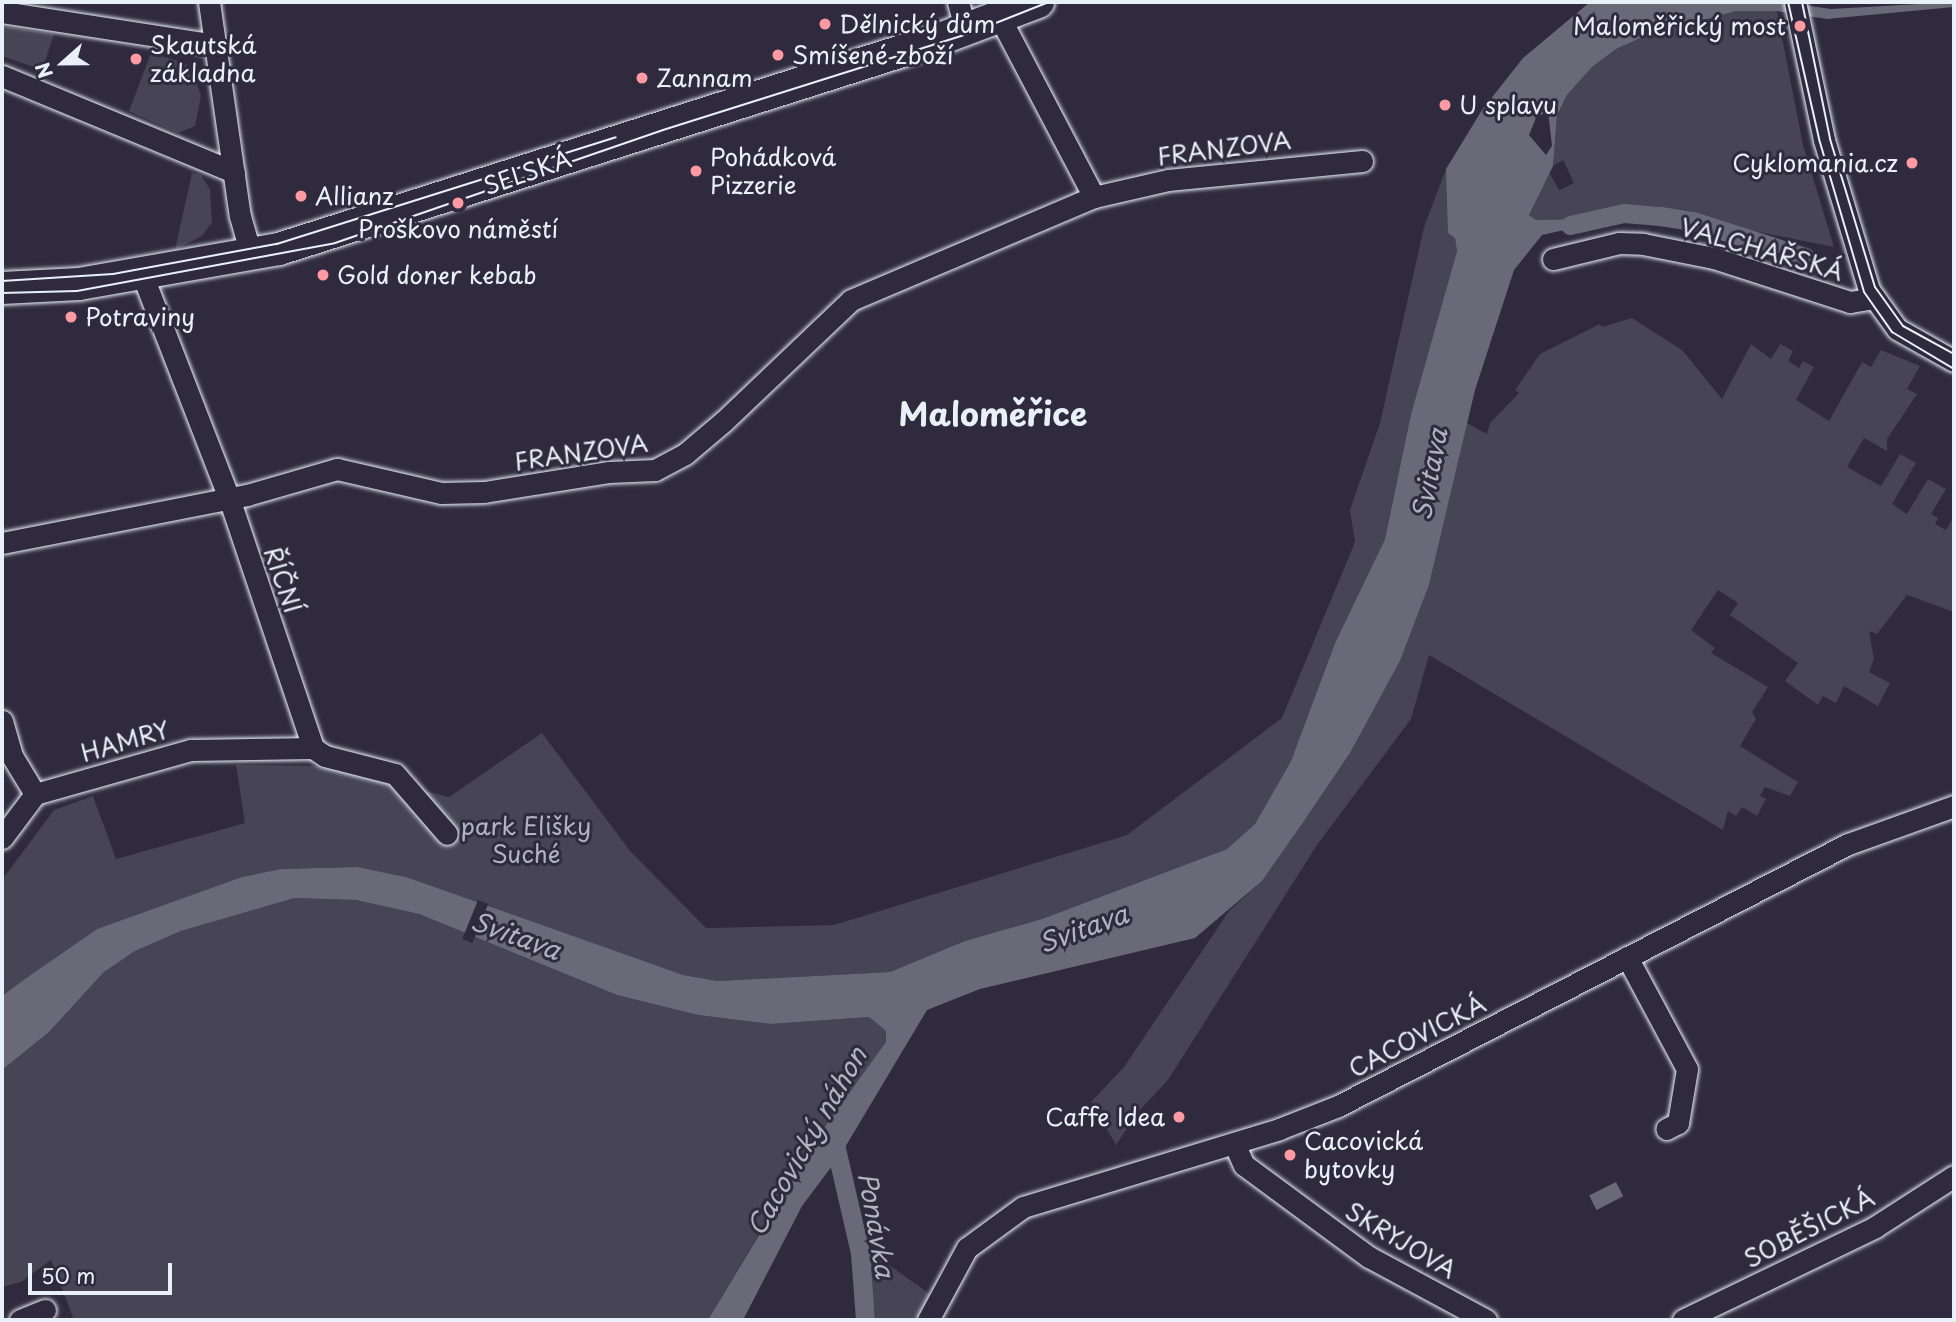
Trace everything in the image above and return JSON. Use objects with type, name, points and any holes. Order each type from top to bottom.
[{"type":"main road","name":"SELSKÁ","points":[[2,288],[142,274],[251,255],[460,195],[962,16],[1006,29],[1038,2]]},
{"type":"street","name":"VALCHAŘSKÁ","points":[[1795,2],[1824,140],[1874,298],[1897,329],[1954,361]]},
{"type":"street","points":[[213,3],[216,45],[234,172],[251,255]]},
{"type":"street","points":[[2,12],[216,45]]},
{"type":"street","points":[[1006,29],[1094,197]]},
{"type":"street","points":[[2,76],[234,172]]},
{"type":"street","name":"FRANZOVA","points":[[2,543],[229,498],[337,469],[441,493],[484,492],[609,472],[656,470],[685,454],[724,421],[851,300],[1094,197],[1168,180],[1362,161]]},
{"type":"street","name":"VALCHAŘSKÁ","points":[[1553,258],[1619,243],[1643,244],[1714,258],[1850,302],[1874,298]]},
{"type":"street","name":"ŘÍČNÍ","points":[[142,274],[229,498],[313,748]]},
{"type":"street","points":[[2,721],[12,755],[35,794],[2,838]]},
{"type":"street","points":[[313,748],[325,756],[395,774],[447,834]]},
{"type":"street","name":"HAMRY","points":[[35,794],[191,750],[313,748]]},
{"type":"street","name":"CACOVICKÁ","points":[[928,1320],[967,1248],[1023,1207],[1234,1143],[1338,1106],[1848,844],[1954,806]]},
{"type":"street","points":[[1627,957],[1687,1069],[1678,1123],[1666,1129]]},
{"type":"street","name":"SKRYJOVA","points":[[1234,1143],[1244,1165],[1369,1257],[1486,1320]]},
{"type":"street","name":"SOBĚŠICKÁ","points":[[1683,1320],[1875,1227],[1954,1177]]},
{"type":"street","points":[[20,1320],[45,1310]]},
{"type":"green space","points":[[1736,11],[1777,11],[1803,145],[1834,247],[1623,205],[1580,219],[1536,220],[1529,215],[1549,172],[1559,190],[1574,183],[1563,160],[1553,166],[1557,117],[1567,95],[1592,67],[1616,49],[1645,36]]},
{"type":"green space","points":[[2,26],[54,34],[42,70],[2,56]]},
{"type":"green space","points":[[151,53],[185,63],[194,75],[201,96],[195,126],[178,133],[129,111]]},
{"type":"green space","name":"park Elišky Suché","points":[[1446,169],[1457,251],[1411,414],[1385,539],[1335,643],[1291,761],[1255,824],[1227,849],[1042,919],[965,941],[890,972],[718,981],[683,975],[578,941],[406,877],[357,867],[281,869],[243,877],[97,929],[2,996],[2,880],[54,810],[93,796],[116,859],[245,823],[236,765],[322,766],[449,797],[542,733],[630,851],[706,928],[834,925],[1127,835],[1282,718],[1355,542],[1350,510],[1380,423],[1424,227]]},
{"type":"green space","points":[[192,173],[201,175],[210,189],[212,222],[202,236],[175,250]]},
{"type":"green space","points":[[1632,318],[1682,350],[1722,399],[1751,344],[1771,359],[1780,344],[1793,351],[1788,361],[1799,368],[1803,361],[1814,367],[1796,400],[1829,421],[1862,362],[1871,367],[1881,350],[1920,366],[1907,389],[1917,394],[1887,439],[1887,451],[1864,438],[1847,467],[1881,486],[1900,454],[1916,463],[1892,504],[1907,514],[1928,479],[1946,489],[1931,514],[1938,518],[1935,524],[1946,530],[1954,516],[1954,612],[1907,595],[1877,634],[1869,631],[1874,659],[1869,672],[1890,683],[1878,706],[1844,686],[1836,703],[1823,696],[1818,705],[1785,681],[1798,663],[1730,615],[1738,603],[1718,590],[1691,630],[1715,648],[1711,653],[1768,687],[1752,712],[1756,719],[1740,746],[1798,782],[1790,796],[1765,787],[1760,796],[1766,799],[1757,816],[1742,807],[1736,816],[1728,811],[1723,830],[1429,655],[1411,719],[1317,845],[1168,1080],[1138,1112],[1116,1145],[1091,1102],[1124,1067],[1229,911],[1262,881],[1302,824],[1350,753],[1400,661],[1429,585],[1467,423],[1487,434],[1490,423],[1519,393],[1515,390],[1540,354],[1600,324],[1602,327]]},
{"type":"green space","points":[[295,898],[356,900],[419,914],[617,995],[698,1015],[771,1024],[869,1017],[886,1031],[886,1042],[782,1195],[708,1320],[74,1320],[51,1260],[21,1282],[2,1287],[2,1070],[49,1032],[104,972],[135,951],[181,931]]},
{"type":"green space","points":[[865,1248],[930,1294],[916,1320],[876,1320]]},
{"type":"water","name":"Svitava","points":[[1590,2],[1783,2],[1831,9],[1954,2],[1954,7],[1827,19],[1777,11],[1736,11],[1645,36],[1616,49],[1592,67],[1567,95],[1557,116],[1553,166],[1529,215],[1536,220],[1580,219],[1593,214],[1595,223],[1542,235],[1514,270],[1475,390],[1429,585],[1400,661],[1350,753],[1302,824],[1262,881],[1195,938],[980,989],[927,1010],[841,1154],[802,1206],[743,1320],[708,1320],[819,1135],[886,1042],[886,1031],[869,1017],[771,1024],[698,1015],[617,995],[419,914],[356,900],[295,898],[181,931],[135,951],[104,972],[49,1032],[2,1070],[2,996],[25,979],[97,929],[242,877],[281,869],[357,867],[406,877],[683,975],[718,981],[890,972],[965,941],[1042,919],[1227,849],[1255,824],[1291,761],[1335,643],[1385,539],[1411,414],[1457,251],[1455,238],[1448,233],[1446,169],[1482,110],[1523,58]],"holes":[[[1548,111],[1552,146],[1546,155],[1529,135],[1536,118]]]},
{"type":"water","points":[[1616,1182],[1623,1196],[1597,1210],[1589,1196]]},
{"type":"pier","points":[[478,900],[488,904],[472,943],[462,939]]},
{"type":"waterway","points":[[1570,225],[1624,213],[1660,216],[1693,221],[1805,257]]},
{"type":"waterway","name":"Ponávka","points":[[834,1140],[860,1253],[865,1320]]},
{"type":"tram line","points":[[2,293],[77,291],[335,243],[663,130],[968,34],[1049,2]]},
{"type":"tram line","points":[[1788,2],[1819,139],[1864,292],[1892,332],[1954,369]]},
{"type":"tram line","points":[[1802,2],[1830,139],[1875,287],[1903,326],[1954,354]]},
{"type":"tram line","points":[[2,281],[113,274],[277,244],[616,137]]},
{"type":"place","name":"Dělnický dům","points":[[825,24]]},
{"type":"place","name":"Maloměřický most","points":[[1800,26]]},
{"type":"place","name":"Smíšené zboží","points":[[778,55]]},
{"type":"place","name":"Skautská základna","points":[[136,59]]},
{"type":"place","name":"Zannam","points":[[642,78]]},
{"type":"place","name":"U splavu","points":[[1445,105]]},
{"type":"place","name":"Cyklomania.cz","points":[[1912,163]]},
{"type":"place","name":"Pohádková Pizzerie","points":[[696,171]]},
{"type":"place","name":"Allianz","points":[[301,196]]},
{"type":"place","name":"Proškovo náměstí","points":[[458,203]]},
{"type":"place","name":"Gold doner kebab","points":[[323,275]]},
{"type":"place","name":"Potraviny","points":[[71,317]]},
{"type":"place","name":"Caffe Idea","points":[[1179,1117]]},
{"type":"place","name":"Cacovická bytovky","points":[[1290,1155]]},
{"type":"district","name":"Maloměřice","points":[[993,413]]},
{"type":"water label","name":"Cacovický náhon","points":[[806,1141]]}]
